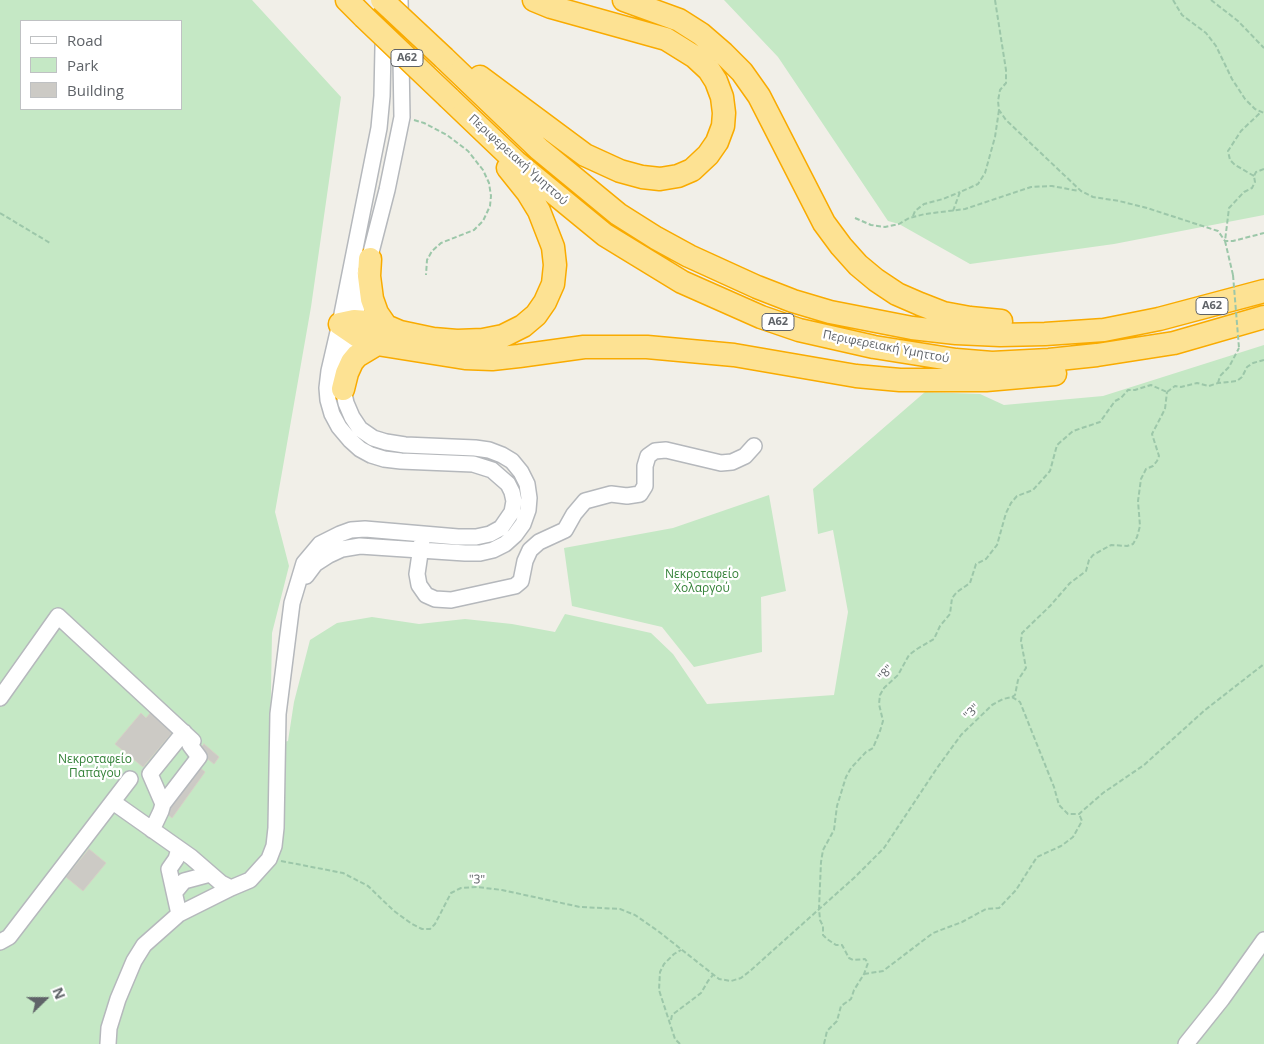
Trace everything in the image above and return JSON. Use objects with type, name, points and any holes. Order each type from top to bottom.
[{"type":"highway","name":"Περιφερειακή Υμηττού","points":[[347,0],[516,162],[604,235],[682,282],[761,317],[799,330],[874,347],[956,360],[992,362],[1048,360],[1097,355],[1174,343],[1264,317]]},
{"type":"highway","name":"Περιφερειακή Υμηττού","points":[[383,0],[539,149],[618,214],[689,256],[793,301],[830,312],[894,325],[938,331],[1000,335],[1104,330],[1159,320],[1264,291]]},
{"type":"highway","points":[[444,58],[483,79],[585,155],[620,171],[642,178],[660,179],[678,176],[692,170],[708,156],[720,134],[724,113],[722,97],[716,81],[709,70],[696,57],[666,39],[551,7],[534,0]]},
{"type":"highway","points":[[624,0],[679,20],[701,34],[742,72],[759,96],[824,223],[858,265],[876,280],[897,294],[943,313],[998,321],[1104,330]]},
{"type":"highway","points":[[343,389],[352,362],[382,335],[400,332],[432,339],[457,341],[483,340],[503,336],[524,326],[536,315],[545,302],[553,284],[555,265],[553,247],[539,210],[513,173],[475,132],[449,98]]},
{"type":"highway","points":[[370,259],[369,276],[372,299],[382,335]]},
{"type":"highway","points":[[348,326],[465,358],[492,359],[584,347],[647,346],[734,355],[865,377],[900,380],[986,380],[1050,375],[1099,367],[1149,354],[1174,343]]},
{"type":"street","points":[[287,650],[301,586],[307,573],[315,564],[335,552],[360,546],[480,553],[493,550],[505,544],[523,524],[528,510],[527,484],[521,472],[512,461],[489,450],[405,445],[373,438],[360,429],[346,403],[343,389],[343,371],[348,326],[379,128],[382,96],[383,0]]},
{"type":"street","points":[[108,1044],[109,1028],[118,999],[134,961],[144,945],[178,914],[250,880],[269,859],[274,846],[276,828],[278,714],[292,603],[304,562],[320,544],[351,530],[365,529],[476,537],[490,534],[501,528],[512,512],[512,492],[500,476],[492,470],[483,466],[384,459],[366,452],[350,440],[339,427],[332,414],[327,388],[370,259],[402,117],[400,0]]},
{"type":"street","points":[[423,534],[417,574],[419,585],[426,595],[435,599],[451,600],[515,586],[522,580],[525,561],[530,550],[539,542],[565,530],[574,514],[585,501],[611,494],[627,496],[640,494],[645,486],[645,466],[648,456],[655,451],[666,450],[721,463],[732,462],[745,456],[754,446]]},
{"type":"street","points":[[0,698],[58,616],[192,741],[190,745],[199,758],[163,804],[152,830]]},
{"type":"street","points":[[163,804],[150,774],[184,732]]},
{"type":"street","points":[[0,942],[9,937],[130,779]]},
{"type":"street","points":[[113,802],[231,888]]},
{"type":"street","points":[[178,914],[169,869],[176,859],[179,849]]},
{"type":"street","points":[[175,892],[184,881],[210,874]]},
{"type":"street","points":[[1186,1044],[1222,999],[1264,940]]},
{"type":"path","points":[[995,0],[1006,70],[1006,83],[1000,90],[998,102],[1000,110],[1006,120],[1081,191]]},
{"type":"path","points":[[1173,0],[1182,16],[1206,33],[1245,99],[1255,109],[1263,113],[1241,131],[1228,151],[1230,160],[1235,166],[1254,176]]},
{"type":"path","points":[[1211,0],[1238,21],[1264,48]]},
{"type":"path","points":[[913,217],[915,211],[924,204],[943,199],[978,184],[986,173],[1000,110]]},
{"type":"path","points":[[402,117],[424,123],[448,135],[468,151],[489,183],[491,196],[490,206],[483,220],[474,230],[442,243],[432,251],[427,260],[426,275]]},
{"type":"path","points":[[1218,383],[1220,376],[1229,367],[1239,348],[1233,275],[1225,241],[1229,208],[1244,192],[1252,188],[1256,172],[1264,169]]},
{"type":"path","points":[[855,218],[871,225],[885,227],[925,214],[953,212],[997,200],[1031,187],[1052,186],[1081,191],[1093,197],[1147,208],[1218,231],[1225,241]]},
{"type":"path","points":[[953,212],[960,192]]},
{"type":"path","points":[[0,213],[50,243]]},
{"type":"path","points":[[1225,241],[1233,241],[1264,233]]},
{"type":"path","points":[[1264,360],[1247,367],[1237,382],[1218,383],[1209,386],[1197,383],[1181,387],[1175,386],[1167,392],[1165,408],[1152,434],[1158,456],[1157,462],[1146,469],[1141,479],[1138,501],[1140,526],[1137,537],[1133,544],[1128,546],[1111,545],[1092,555],[1086,571],[1070,582],[1050,606],[1022,633],[1021,640],[1026,668],[1018,680],[1015,695],[1012,697],[1020,702],[1036,739],[1059,805],[1068,814],[1079,814],[1102,793],[1144,765],[1205,710],[1264,664]]},
{"type":"path","name":"\"8\"","points":[[864,974],[868,962],[865,959],[853,960],[849,958],[842,945],[836,945],[823,935],[819,908],[821,862],[824,850],[834,830],[837,806],[846,777],[851,768],[866,752],[873,748],[880,731],[882,715],[879,704],[884,688],[898,675],[909,655],[917,648],[934,639],[940,626],[950,614],[952,598],[970,583],[976,564],[986,559],[997,545],[1006,513],[1011,503],[1017,496],[1033,490],[1050,471],[1057,445],[1073,431],[1100,422],[1115,401],[1121,398],[1128,390],[1151,385],[1167,392]]},
{"type":"path","name":"\"3\"","points":[[269,859],[343,873],[368,886],[394,911],[422,929],[430,929],[435,924],[451,893],[461,888],[477,887],[502,890],[580,907],[620,909],[643,920],[719,979],[731,981],[741,978],[855,878],[884,848],[961,736],[992,705],[1012,697]]},
{"type":"path","points":[[824,1044],[827,1030],[837,1021],[841,1006],[851,999],[864,974],[883,971],[934,933],[962,922],[986,908],[999,908],[1016,890],[1037,857],[1061,846],[1073,837],[1082,821],[1079,814]]},
{"type":"path","points":[[680,1044],[675,1039],[659,990],[660,972],[664,964],[681,950]]},
{"type":"path","points":[[671,1022],[672,1015],[701,993],[713,975]]},
{"type":"green space","name":"Νεκροταφείο Παπάγου","points":[[0,0],[252,0],[341,97],[311,307],[275,512],[289,566],[272,633],[270,746],[288,741],[294,702],[310,640],[337,623],[372,617],[419,624],[465,619],[512,624],[555,632],[565,614],[651,633],[673,654],[707,704],[834,695],[848,612],[833,530],[818,534],[813,489],[925,392],[980,394],[1004,405],[1103,396],[1264,345],[1264,1044],[0,1044]]},
{"type":"green space","points":[[724,0],[1264,0],[1264,215],[1114,244],[970,264],[899,224],[888,221],[778,57]]},
{"type":"green space","name":"Νεκροταφείο Χολαργού","points":[[769,495],[786,591],[761,597],[762,652],[694,667],[662,627],[572,606],[564,548],[673,528]]},
{"type":"building","points":[[151,712],[174,730],[143,767],[115,744],[141,713],[146,718]]},
{"type":"building","points":[[204,744],[219,757],[214,764],[198,751]]},
{"type":"building","points":[[199,767],[205,772],[172,818],[166,813]]},
{"type":"building","points":[[89,849],[106,863],[83,891],[66,877]]}]
